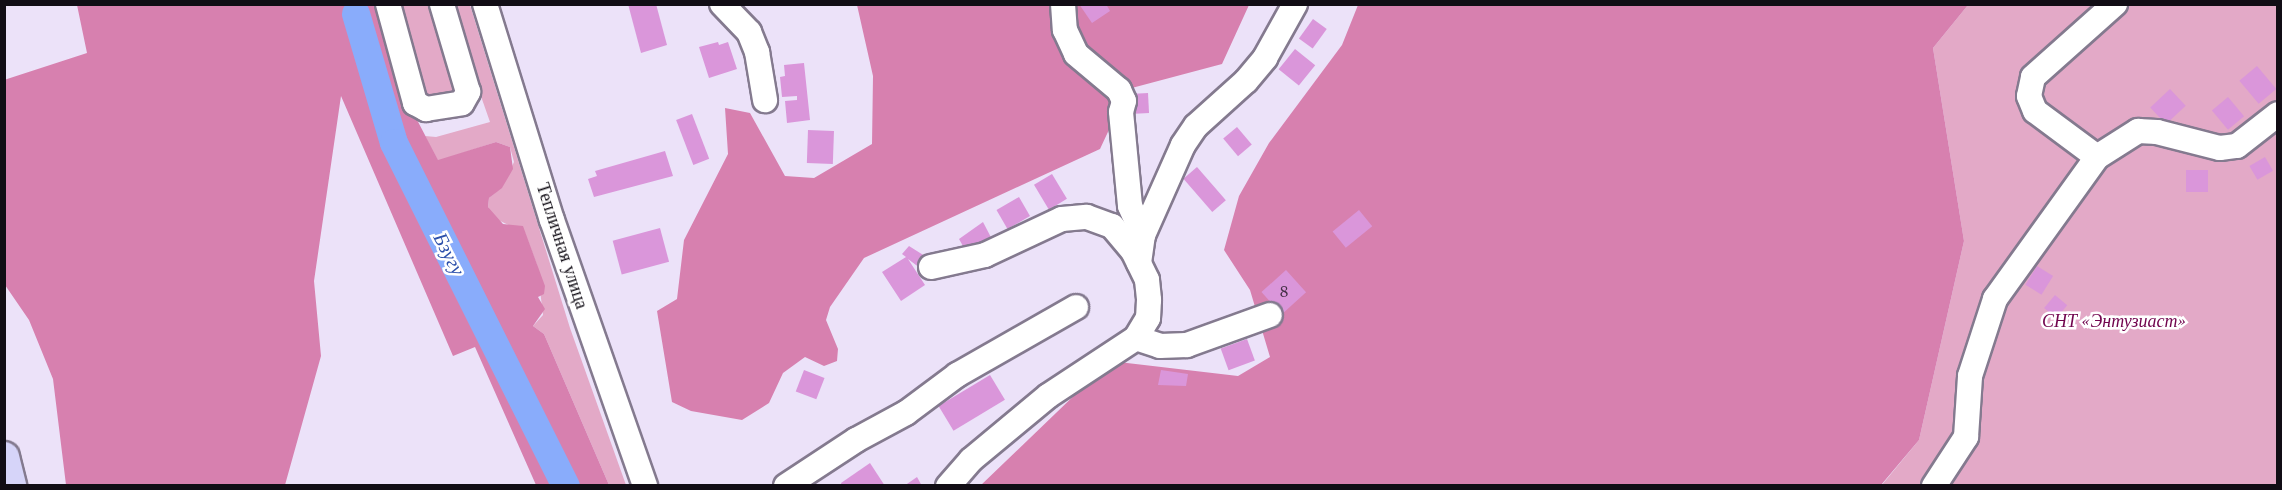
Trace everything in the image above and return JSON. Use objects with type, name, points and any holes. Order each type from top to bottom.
[{"type":"main road","points":[[4,457],[11,486]]},
{"type":"street","points":[[388,4],[415,103],[426,109],[462,103],[468,92],[442,4]]},
{"type":"street","name":"Тепличная улица","points":[[485,4],[552,220],[645,486]]},
{"type":"street","points":[[722,4],[749,32],[757,52],[765,100]]},
{"type":"street","points":[[1063,4],[1065,30],[1076,54],[1119,90],[1124,101],[1121,112],[1131,206],[1143,235]]},
{"type":"street","points":[[1139,263],[1143,235],[1183,146],[1196,126],[1246,81],[1265,58],[1295,4]]},
{"type":"street","points":[[2097,157],[2035,111],[2029,96],[2033,77],[2115,4]]},
{"type":"street","points":[[1934,486],[1966,437],[1970,376],[1995,299],[2097,157],[2138,132],[2157,132],[2220,148],[2237,146],[2277,114]]},
{"type":"street","points":[[931,267],[985,255],[1062,219],[1087,217],[1112,225],[1139,263],[1147,280],[1149,300],[1148,318],[1136,338],[1048,396],[971,460],[948,486]]},
{"type":"street","points":[[786,486],[856,440],[906,413],[957,375],[1076,307]]},
{"type":"street","points":[[1136,338],[1160,346],[1187,345],[1270,315]]},
{"type":"green space","points":[[391,5],[436,5],[457,93],[427,102]]},
{"type":"green space","points":[[449,5],[470,5],[570,328],[626,485],[609,485],[544,334],[533,326],[543,315],[537,265],[525,233],[494,218],[488,207],[489,198],[502,187],[514,162],[510,147],[496,142],[438,161],[425,136],[436,137],[490,122]]},
{"type":"green space","name":"СНТ «Энтузиаст»","points":[[1968,5],[2277,5],[2277,485],[1881,486],[1919,440],[1964,241],[1933,48]]},
{"type":"shaded area","points":[[77,5],[384,5],[415,116],[438,160],[496,142],[510,147],[513,169],[502,188],[489,198],[488,207],[503,224],[523,226],[545,286],[544,294],[538,297],[545,309],[533,326],[544,334],[609,485],[536,485],[475,347],[453,356],[341,96],[314,281],[321,356],[285,485],[66,485],[53,379],[29,320],[5,285],[4,80],[87,53]]},
{"type":"shaded area","points":[[857,5],[1249,5],[1222,64],[1128,89],[1100,149],[864,258],[830,307],[826,320],[838,349],[837,361],[824,366],[805,357],[783,373],[769,403],[742,420],[691,411],[672,402],[657,311],[677,299],[684,240],[728,154],[725,108],[750,113],[785,176],[814,178],[872,144],[873,76]]},
{"type":"shaded area","points":[[1358,5],[1968,5],[1933,48],[1964,241],[1919,440],[1881,485],[980,486],[1110,361],[1238,376],[1270,357],[1250,290],[1224,250],[1239,196],[1269,143],[1342,45]]},
{"type":"building","points":[[628,4],[656,4],[667,45],[641,53]]},
{"type":"building","points":[[1079,4],[1106,4],[1110,11],[1092,23]]},
{"type":"building","points":[[1313,19],[1327,29],[1313,48],[1299,38]]},
{"type":"building","points":[[718,42],[719,45],[728,42],[737,69],[709,78],[699,47]]},
{"type":"building","points":[[1295,49],[1315,65],[1299,86],[1279,69]]},
{"type":"building","points":[[804,63],[810,120],[787,123],[785,101],[797,100],[797,96],[782,97],[780,77],[785,76],[784,65]]},
{"type":"building","points":[[2257,66],[2276,89],[2259,104],[2239,81]]},
{"type":"building","points":[[2170,89],[2186,106],[2166,124],[2150,107]]},
{"type":"building","points":[[1148,93],[1149,113],[1135,114],[1134,94]]},
{"type":"building","points":[[2228,97],[2244,116],[2228,130],[2212,110]]},
{"type":"building","points":[[692,114],[709,159],[693,165],[676,120]]},
{"type":"building","points":[[1237,127],[1252,145],[1238,156],[1223,139]]},
{"type":"building","points":[[808,130],[834,131],[833,164],[807,163]]},
{"type":"building","points":[[665,151],[673,176],[594,197],[588,179],[597,176],[595,171]]},
{"type":"building","points":[[2265,157],[2273,171],[2257,180],[2249,166]]},
{"type":"building","points":[[1197,167],[1226,200],[1212,212],[1183,179]]},
{"type":"building","points":[[2186,170],[2208,170],[2208,192],[2186,192]]},
{"type":"building","points":[[1052,174],[1067,199],[1049,210],[1034,185]]},
{"type":"building","points":[[1019,197],[1030,216],[1007,229],[996,210]]},
{"type":"building","points":[[1359,210],[1372,226],[1346,248],[1333,231]]},
{"type":"building","points":[[983,222],[996,247],[968,255],[959,239]]},
{"type":"building","points":[[660,228],[669,262],[622,274],[613,241]]},
{"type":"building","points":[[909,246],[928,258],[920,268],[908,259],[925,285],[901,301],[882,272],[906,257],[902,254]]},
{"type":"building","points":[[2037,266],[2053,276],[2041,295],[2025,285]]},
{"type":"building","points":[[1286,270],[1306,292],[1282,314],[1261,292]]},
{"type":"building","points":[[2055,295],[2067,305],[2056,318],[2044,308]]},
{"type":"building","points":[[1247,339],[1255,361],[1229,370],[1221,349]]},
{"type":"building","points":[[804,370],[825,378],[816,399],[796,391]]},
{"type":"building","points":[[1161,370],[1188,374],[1186,386],[1158,385]]},
{"type":"building","points":[[990,375],[1005,400],[954,431],[939,406]]},
{"type":"building","points":[[870,463],[885,486],[842,486],[841,483]]},
{"type":"building","points":[[917,477],[922,486],[904,486]]},
{"type":"waterway","name":"Бзугу","points":[[356,14],[394,143],[566,486]]}]
